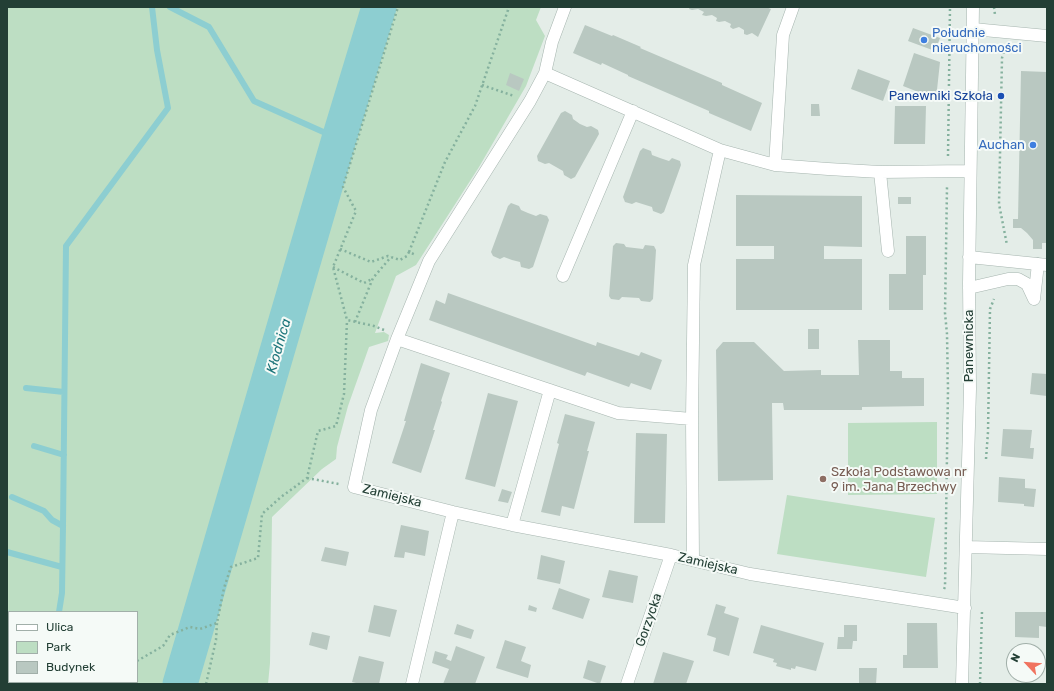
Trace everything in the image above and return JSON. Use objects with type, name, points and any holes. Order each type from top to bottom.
[{"type":"street","points":[[354,487],[371,410],[397,337],[429,261],[530,101],[545,73],[552,42],[565,7]]},
{"type":"street","points":[[775,164],[783,35],[793,7]]},
{"type":"street","name":"Panewnicka","points":[[962,684],[970,389],[970,98],[973,7]]},
{"type":"street","points":[[973,28],[1047,36]]},
{"type":"street","points":[[545,73],[720,150],[775,164],[880,172],[970,171]]},
{"type":"street","points":[[563,276],[633,111]]},
{"type":"street","points":[[693,560],[692,420],[694,265],[720,150]]},
{"type":"street","points":[[880,172],[888,251]]},
{"type":"street","points":[[969,257],[1042,264],[1034,299],[1027,284],[1018,279],[1005,279],[969,288]]},
{"type":"street","points":[[397,337],[618,413],[692,420]]},
{"type":"street","points":[[512,525],[550,390]]},
{"type":"street","name":"Zamiejska","points":[[354,487],[512,525],[671,555],[750,574],[965,608]]},
{"type":"street","points":[[412,684],[453,512]]},
{"type":"street","points":[[966,547],[1047,549]]},
{"type":"street","name":"Gorzycka","points":[[627,684],[671,555]]},
{"type":"path","points":[[206,684],[216,640],[217,623],[224,588],[231,567],[258,558],[262,514],[281,497],[307,478],[318,431],[336,426],[338,420],[344,394],[347,320],[333,267],[356,211],[343,187],[398,7]]},
{"type":"path","points":[[340,249],[371,262],[388,256],[400,260],[407,256],[446,162],[475,106],[508,7]]},
{"type":"path","points":[[936,604],[937,592],[942,592],[945,587],[948,389],[945,313],[950,7]]},
{"type":"path","points":[[994,7],[995,15],[1000,20],[1007,21],[1005,49],[1002,58],[999,204],[1007,245],[1006,261]]},
{"type":"path","points":[[482,85],[530,101]]},
{"type":"path","points":[[409,252],[429,261]]},
{"type":"path","points":[[355,322],[373,278],[391,257]]},
{"type":"path","points":[[333,267],[364,283],[373,278]]},
{"type":"path","points":[[986,461],[988,432],[990,309],[995,298],[1004,292],[1005,279]]},
{"type":"path","points":[[347,320],[374,326],[397,337]]},
{"type":"path","points":[[307,478],[354,487]]},
{"type":"path","points":[[980,684],[982,609]]},
{"type":"path","points":[[138,660],[163,646],[170,635],[190,627],[200,629],[217,623]]},
{"type":"green space","points":[[7,7],[372,7],[174,684],[7,684]]},
{"type":"green space","points":[[382,7],[541,7],[536,20],[545,36],[526,86],[479,167],[416,265],[396,276],[375,333],[384,332],[389,335],[388,341],[369,347],[348,406],[337,447],[336,459],[322,469],[272,517],[270,663],[268,684],[184,684]]},
{"type":"green space","points":[[937,422],[937,494],[848,495],[848,423]]},
{"type":"green space","points":[[787,495],[935,518],[926,577],[777,554]]},
{"type":"building","points":[[690,7],[766,7],[771,9],[758,37],[752,33],[747,35],[744,34],[744,30],[739,27],[733,29],[730,27],[731,24],[725,21],[716,21],[717,18],[712,15],[702,15],[704,12],[698,9],[689,9]]},
{"type":"building","points":[[585,25],[641,47],[640,48],[722,83],[722,85],[762,103],[751,131],[602,63],[601,65],[573,53]]},
{"type":"building","name":"Południe nieruchomości","points":[[913,28],[940,38],[935,51],[908,41]]},
{"type":"building","points":[[914,53],[940,62],[936,99],[903,86]]},
{"type":"building","points":[[858,69],[890,81],[883,101],[851,89]]},
{"type":"building","name":"Auchan","points":[[1021,71],[1047,72],[1047,243],[1042,243],[1042,249],[1033,249],[1033,240],[1027,233],[1021,228],[1013,228],[1013,219],[1018,219]]},
{"type":"building","points":[[510,73],[524,79],[519,91],[506,85]]},
{"type":"building","points":[[811,104],[819,104],[820,116],[811,116]]},
{"type":"building","points":[[895,106],[926,106],[925,144],[894,144]]},
{"type":"building","points":[[565,111],[572,115],[573,119],[580,124],[587,127],[591,126],[598,130],[599,134],[575,177],[571,179],[564,175],[563,171],[549,163],[545,164],[538,161],[537,156],[561,113]]},
{"type":"building","points":[[643,148],[651,151],[652,155],[660,158],[669,161],[672,158],[680,161],[681,165],[664,212],[661,214],[653,211],[652,207],[636,202],[632,204],[625,202],[623,197],[640,151]]},
{"type":"building","points":[[736,195],[862,196],[862,247],[824,246],[824,259],[862,259],[862,310],[736,310],[736,259],[774,259],[774,246],[736,246]]},
{"type":"building","points":[[898,197],[911,197],[911,204],[898,204]]},
{"type":"building","points":[[511,203],[519,206],[521,210],[536,216],[540,214],[547,216],[549,220],[533,267],[529,269],[521,267],[520,262],[504,257],[500,259],[493,256],[491,252],[508,206]]},
{"type":"building","points":[[906,236],[926,236],[926,275],[923,275],[923,310],[889,310],[889,274],[906,274]]},
{"type":"building","points":[[616,243],[624,244],[626,247],[643,249],[645,245],[654,246],[656,250],[653,299],[650,302],[641,301],[639,298],[622,297],[619,300],[611,299],[609,296],[613,246]]},
{"type":"building","points":[[448,293],[596,346],[597,342],[639,356],[641,352],[662,360],[651,390],[631,383],[629,387],[587,372],[585,376],[429,320],[436,300],[445,304]]},
{"type":"building","points":[[808,329],[819,329],[819,349],[808,349]]},
{"type":"building","points":[[858,340],[890,340],[890,371],[902,371],[902,378],[924,378],[924,406],[862,407],[862,410],[784,410],[783,403],[772,403],[773,480],[718,481],[716,350],[723,342],[754,342],[784,371],[821,370],[821,375],[859,375]]},
{"type":"building","points":[[421,363],[450,373],[433,430],[435,430],[421,473],[392,463],[406,421],[404,421]]},
{"type":"building","points":[[1032,373],[1047,374],[1047,396],[1030,394]]},
{"type":"building","points":[[488,393],[518,401],[495,487],[465,479]]},
{"type":"building","points":[[565,414],[595,422],[574,509],[562,506],[560,516],[541,512],[559,444],[557,443]]},
{"type":"building","points":[[1003,429],[1032,430],[1030,448],[1034,448],[1033,459],[1001,456]]},
{"type":"building","points":[[636,433],[667,434],[665,523],[634,523]]},
{"type":"building","points":[[999,477],[1025,479],[1025,488],[1036,489],[1034,507],[1024,506],[1024,504],[998,502]]},
{"type":"building","points":[[502,489],[512,492],[508,503],[498,501]]},
{"type":"building","points":[[401,525],[429,531],[425,556],[405,552],[404,558],[394,557]]},
{"type":"building","points":[[325,547],[349,552],[346,566],[321,561]]},
{"type":"building","points":[[541,555],[565,561],[560,584],[537,579]]},
{"type":"building","points":[[609,570],[638,576],[633,603],[602,597]]},
{"type":"building","points":[[559,588],[590,599],[583,619],[552,609]]},
{"type":"building","points":[[716,604],[726,607],[724,613],[739,618],[729,656],[713,651],[716,638],[707,635]]},
{"type":"building","points":[[374,605],[397,610],[390,637],[368,632]]},
{"type":"building","points":[[529,605],[537,608],[536,612],[528,610]]},
{"type":"building","points":[[1015,612],[1047,612],[1047,627],[1039,626],[1039,638],[1015,637]]},
{"type":"building","points":[[907,623],[937,623],[938,668],[903,668],[903,655],[907,655]]},
{"type":"building","points":[[457,624],[474,630],[471,639],[454,634]]},
{"type":"building","points":[[761,625],[824,643],[816,671],[796,666],[795,669],[791,668],[791,670],[776,666],[777,663],[773,662],[774,659],[753,653]]},
{"type":"building","points":[[844,625],[857,625],[857,641],[853,641],[852,649],[837,649],[838,637],[844,637]]},
{"type":"building","points":[[312,632],[330,636],[327,650],[309,645]]},
{"type":"building","points":[[505,640],[526,647],[521,661],[531,665],[528,678],[496,668]]},
{"type":"building","points":[[456,646],[485,657],[475,684],[443,684],[449,669],[432,663],[435,651],[448,655],[446,659],[451,661]]},
{"type":"building","points":[[663,652],[694,661],[686,684],[653,684]]},
{"type":"building","points":[[359,656],[384,662],[379,684],[360,684],[352,682]]},
{"type":"building","points":[[588,660],[606,666],[600,684],[583,678]]},
{"type":"building","points":[[859,668],[877,668],[876,684],[859,684]]},
{"type":"waterway","points":[[59,611],[62,593],[66,246],[168,108],[157,50],[152,7]]},
{"type":"waterway","points":[[170,7],[209,27],[254,101],[339,139]]},
{"type":"waterway","name":"Kłodnica","points":[[180,684],[379,7]]},
{"type":"waterway","points":[[291,303],[299,306]]},
{"type":"waterway","points":[[26,388],[64,392]]},
{"type":"waterway","points":[[34,446],[64,455]]},
{"type":"waterway","points":[[12,497],[44,511],[52,520],[63,526]]},
{"type":"waterway","points":[[7,552],[62,567]]},
{"type":"place","name":"Południe nieruchomości","points":[[924,40]]},
{"type":"place","name":"Panewniki Szkoła","points":[[1001,96]]},
{"type":"place","name":"Auchan","points":[[1033,145]]},
{"type":"place","name":"Szkoła Podstawowa nr 9 im. Jana Brzechwy","points":[[823,479]]}]
